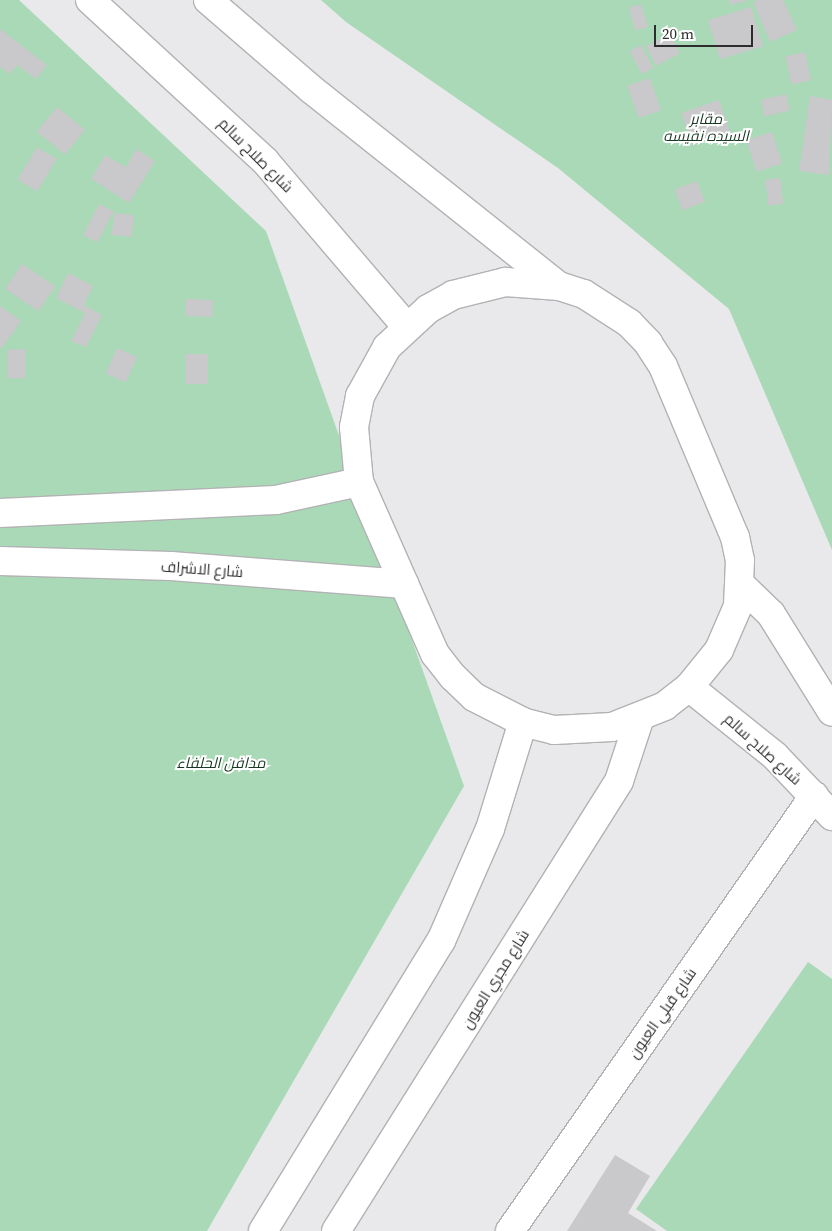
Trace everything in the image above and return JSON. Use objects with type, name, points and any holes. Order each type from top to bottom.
[{"type":"main road","name":"شارع صلاح سالم","points":[[90,0],[265,161],[406,326]]},
{"type":"main road","points":[[208,0],[342,114],[559,286]]},
{"type":"main road","points":[[514,282],[559,286],[584,294],[630,323],[663,366],[735,537],[740,584],[731,626],[719,650],[689,687],[640,720],[583,731],[523,722],[474,697],[453,677],[435,654],[359,482],[354,427],[360,396],[377,363],[406,326],[444,300],[478,286],[514,282]]},
{"type":"main road","points":[[0,513],[276,500],[359,482]]},
{"type":"main road","name":"شارع الاشراف","points":[[0,561],[171,566],[404,584]]},
{"type":"main road","points":[[740,584],[771,614],[832,712]]},
{"type":"main road","name":"شارع صلاح سالم","points":[[689,687],[775,756],[832,816]]},
{"type":"main road","name":"شارع مجري العيون","points":[[336,1231],[619,781],[640,720]]},
{"type":"main road","points":[[263,1231],[441,942],[490,829],[523,722]]},
{"type":"main road","name":"شارع قبلي العيون","points":[[510,1231],[814,796]]},
{"type":"green space","name":"مدافن الحلفاء","points":[[0,0],[19,0],[266,231],[464,786],[207,1231],[0,1231]]},
{"type":"green space","name":"مقابر السيده نفيسه","points":[[321,0],[832,0],[832,550],[729,309],[558,168],[346,22]]},
{"type":"green space","points":[[808,962],[832,979],[832,1231],[667,1231],[636,1209]]},
{"type":"building","points":[[729,0],[746,0],[746,1],[730,5]]},
{"type":"building","points":[[758,0],[783,0],[797,30],[770,42],[753,2]]},
{"type":"building","points":[[641,4],[648,27],[636,31],[629,8]]},
{"type":"building","points":[[751,7],[763,46],[720,59],[708,20]]},
{"type":"building","points":[[0,29],[47,65],[36,79],[17,65],[10,74],[0,67]]},
{"type":"building","points":[[670,34],[680,54],[656,66],[646,46]]},
{"type":"building","points":[[641,45],[653,68],[642,74],[630,51]]},
{"type":"building","points":[[805,52],[811,80],[791,85],[785,56]]},
{"type":"building","points":[[650,78],[661,110],[638,118],[627,86]]},
{"type":"building","points":[[786,94],[790,111],[764,116],[761,100]]},
{"type":"building","points":[[810,96],[832,100],[829,175],[799,171]]},
{"type":"building","points":[[719,100],[730,132],[692,145],[681,113]]},
{"type":"building","points":[[57,107],[85,130],[65,155],[37,132]]},
{"type":"building","points":[[772,132],[782,163],[757,172],[746,140]]},
{"type":"building","points":[[37,147],[57,159],[37,191],[17,180]]},
{"type":"building","points":[[136,149],[155,161],[129,203],[91,179],[105,155],[126,167]]},
{"type":"building","points":[[780,178],[783,204],[768,206],[765,180]]},
{"type":"building","points":[[697,181],[705,202],[682,210],[675,190]]},
{"type":"building","points":[[99,204],[113,211],[97,242],[83,235]]},
{"type":"building","points":[[114,213],[134,215],[132,237],[112,235]]},
{"type":"building","points":[[22,264],[55,286],[38,311],[5,289]]},
{"type":"building","points":[[68,273],[93,286],[84,305],[102,315],[86,347],[71,341],[85,313],[56,298]]},
{"type":"building","points":[[186,299],[213,300],[212,317],[185,316]]},
{"type":"building","points":[[0,306],[21,321],[2,348],[0,347]]},
{"type":"building","points":[[117,348],[137,357],[126,383],[106,374]]},
{"type":"building","points":[[25,349],[26,378],[8,379],[7,350]]},
{"type":"building","points":[[185,354],[208,354],[208,384],[185,384]]},
{"type":"building","points":[[615,1155],[650,1176],[628,1213],[657,1231],[567,1231]]}]
